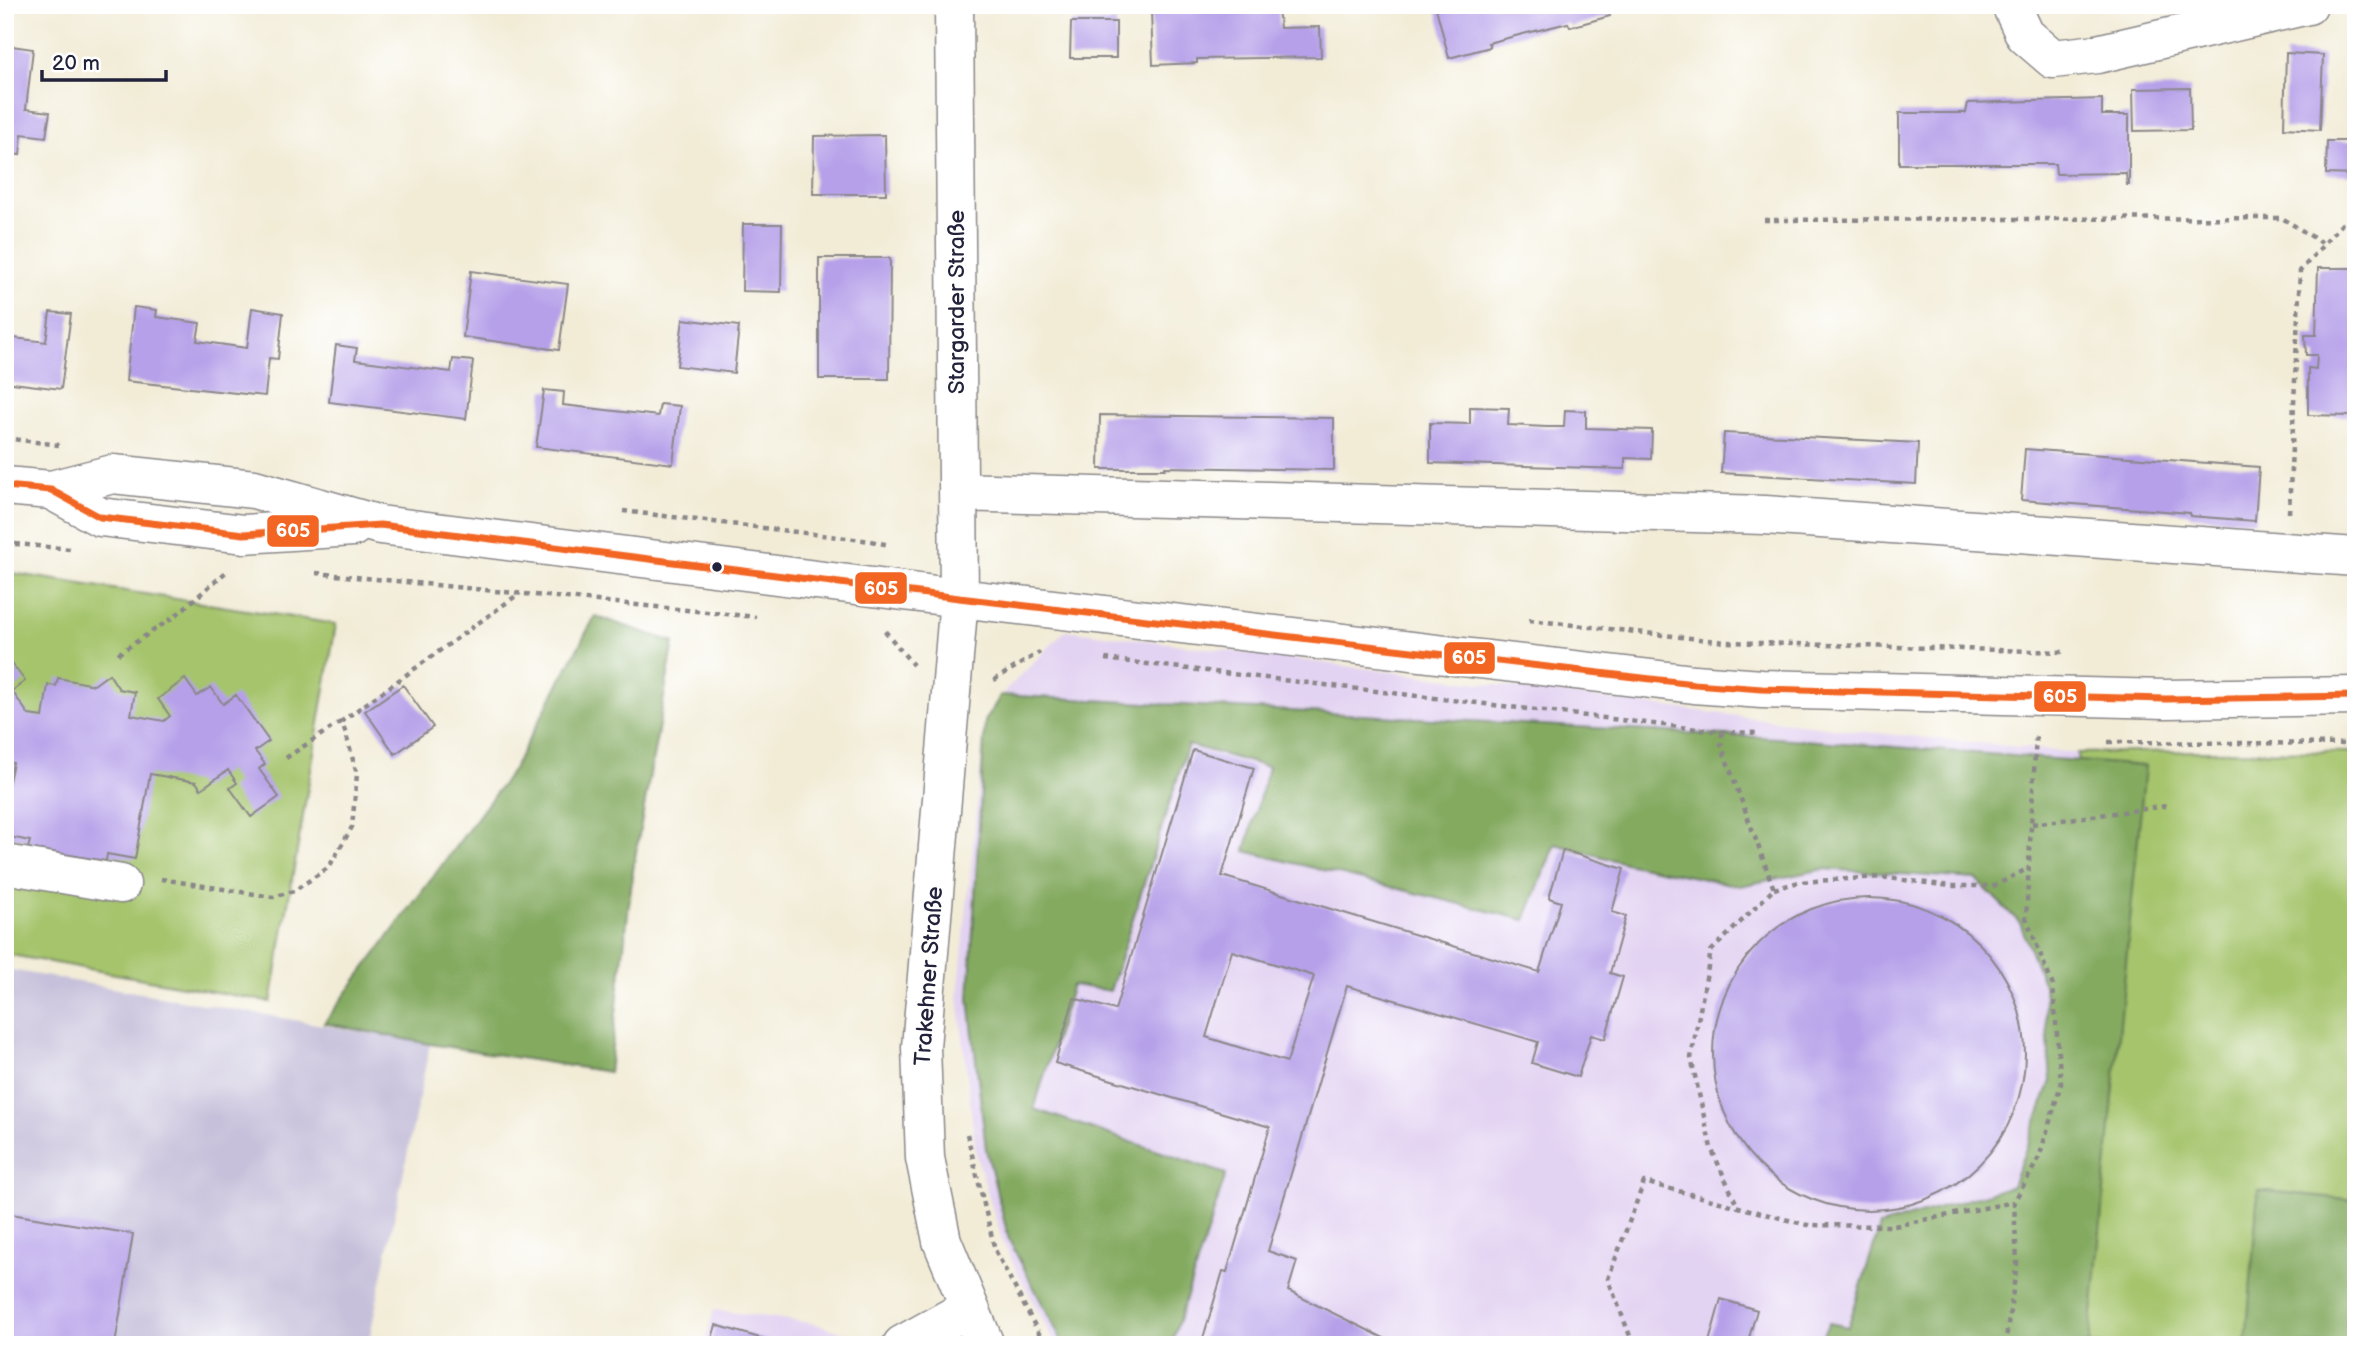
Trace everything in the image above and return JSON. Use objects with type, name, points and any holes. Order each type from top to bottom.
[{"type":"street","name":"Stargarder Straße","points":[[954,5],[959,598]]},
{"type":"street","points":[[2011,5],[2025,35],[2053,59],[2097,54],[2308,5]]},
{"type":"street","points":[[5,486],[51,490],[100,517],[244,534],[380,525],[959,598],[1694,684],[1762,689],[2166,699],[2356,696]]},
{"type":"street","points":[[958,492],[1765,514],[2356,557]]},
{"type":"street","name":"Trakehner Straße","points":[[959,598],[921,1047],[925,1157],[942,1241],[985,1345]]},
{"type":"street","points":[[5,864],[121,884]]},
{"type":"street","points":[[902,1345],[969,1308]]},
{"type":"path","points":[[1764,220],[2282,218],[2324,244]]},
{"type":"path","points":[[2286,552],[2300,271],[2342,224],[2356,224]]},
{"type":"path","points":[[5,438],[60,445]]},
{"type":"path","points":[[622,511],[871,541],[896,547]]},
{"type":"path","points":[[5,543],[73,550]]},
{"type":"path","points":[[118,654],[174,617],[234,565]]},
{"type":"path","points":[[303,572],[763,617]]},
{"type":"path","points":[[286,758],[521,593]]},
{"type":"path","points":[[1523,620],[1726,642],[2068,653]]},
{"type":"path","points":[[985,685],[1041,652]]},
{"type":"path","points":[[2005,1345],[2017,1262],[2014,1202],[2039,1158],[2061,1084],[2053,986],[2026,918],[2039,696]]},
{"type":"path","points":[[121,884],[149,877],[273,897],[294,891],[329,867],[352,827],[357,774],[342,721]]},
{"type":"path","points":[[1722,732],[1721,745],[1774,889]]},
{"type":"path","points":[[2032,824],[2167,806]]},
{"type":"path","points":[[1738,1207],[1711,1148],[1691,1058],[1710,951],[1774,889],[1799,882],[1880,877],[1951,886],[1994,886],[2029,868]]},
{"type":"path","points":[[967,1130],[995,1251],[1045,1345]]},
{"type":"path","points":[[1627,1345],[1630,1336],[1608,1279],[1644,1182],[1807,1224],[1894,1226],[2014,1202]]},
{"type":"shaded area","points":[[1066,630],[1848,730],[2077,753],[2100,1048],[2075,1345],[1055,1345],[1003,1243],[976,1154],[958,996],[985,721],[1001,695]]},
{"type":"shaded area","points":[[5,969],[430,1044],[368,1345],[5,1345]]},
{"type":"shaded area","points":[[714,1310],[812,1323],[857,1337],[870,1345],[704,1345]]},
{"type":"green space","points":[[5,572],[336,624],[271,1002],[5,954]]},
{"type":"green space","points":[[595,616],[674,642],[634,863],[609,1072],[430,1044],[324,1023],[512,771]]},
{"type":"green space","points":[[1001,695],[1777,738],[2145,766],[2089,1345],[1817,1345],[1829,1323],[1848,1327],[1880,1226],[2012,1186],[2051,1081],[2044,985],[2020,923],[1976,879],[1824,869],[1740,886],[1625,863],[1555,844],[1525,920],[1245,851],[1268,767],[1188,745],[1110,991],[1072,985],[1034,1109],[1226,1174],[1171,1345],[1064,1345],[1009,1240],[986,1149],[969,999],[985,721]]},
{"type":"green space","points":[[2356,752],[2356,1210],[2258,1345],[2075,1345],[2100,1048],[2077,753]]},
{"type":"green space","points":[[2258,1190],[2356,1200],[2356,1345],[2246,1345]]},
{"type":"building","points":[[1447,5],[1607,5],[1610,16],[1570,27],[1568,23],[1488,43],[1490,47],[1449,58],[1436,8]]},
{"type":"building","points":[[1700,5],[1716,5],[1716,6],[1701,10]]},
{"type":"building","points":[[1278,7],[1280,28],[1320,27],[1321,57],[1197,59],[1197,63],[1153,65],[1151,11]]},
{"type":"building","points":[[1071,22],[1116,22],[1116,58],[1070,58]]},
{"type":"building","points":[[5,45],[33,49],[26,109],[50,112],[46,137],[22,134],[20,155],[5,153]]},
{"type":"building","points":[[2286,53],[2323,55],[2320,130],[2284,128]]},
{"type":"building","points":[[2190,88],[2191,130],[2134,131],[2133,89]]},
{"type":"building","points":[[2102,99],[2102,115],[2129,115],[2129,185],[2126,173],[2056,174],[2055,164],[1899,164],[1899,113],[1966,113],[1968,103]]},
{"type":"building","points":[[885,135],[886,194],[813,194],[814,136]]},
{"type":"building","points":[[2327,141],[2356,141],[2356,175],[2326,174]]},
{"type":"building","points":[[743,224],[782,224],[781,292],[742,291]]},
{"type":"building","points":[[819,258],[890,258],[889,379],[819,379]]},
{"type":"building","points":[[2318,268],[2356,268],[2356,409],[2352,409],[2351,416],[2308,415],[2308,368],[2316,369],[2317,355],[2306,355],[2305,335],[2316,335]]},
{"type":"building","points":[[471,271],[568,284],[559,350],[463,337]]},
{"type":"building","points":[[134,307],[157,310],[156,317],[200,323],[197,341],[247,348],[252,308],[283,313],[278,359],[269,358],[265,396],[126,381]]},
{"type":"building","points":[[50,312],[71,314],[61,389],[5,382],[5,337],[46,342]]},
{"type":"building","points":[[683,319],[739,326],[734,373],[677,366]]},
{"type":"building","points":[[336,345],[357,348],[355,360],[451,372],[453,359],[473,361],[466,419],[329,402]]},
{"type":"building","points":[[544,390],[564,392],[563,405],[658,416],[660,404],[680,406],[673,464],[536,447]]},
{"type":"building","points":[[1470,407],[1509,408],[1508,425],[1547,427],[1564,427],[1565,410],[1586,411],[1586,428],[1652,430],[1651,459],[1625,458],[1625,469],[1430,463],[1430,423],[1470,424]]},
{"type":"building","points":[[1100,415],[1334,418],[1334,470],[1165,467],[1099,469]]},
{"type":"building","points":[[1724,433],[1918,443],[1916,484],[1721,473]]},
{"type":"building","points":[[2025,449],[2259,467],[2255,521],[2190,516],[2190,513],[2021,500]]},
{"type":"building","points":[[5,654],[25,681],[12,691],[29,715],[43,717],[48,685],[56,686],[58,678],[94,685],[109,674],[119,689],[135,692],[131,715],[164,721],[170,716],[158,699],[185,679],[197,696],[211,687],[223,704],[236,695],[269,741],[255,751],[265,764],[259,769],[279,797],[251,817],[230,788],[237,783],[228,770],[201,789],[196,782],[150,774],[135,859],[107,854],[106,861],[28,848],[30,841],[5,836],[5,799],[13,763],[5,761]]},
{"type":"building","points":[[403,685],[433,727],[395,754],[365,711]]},
{"type":"building","points":[[1193,750],[1254,768],[1222,876],[1539,972],[1561,902],[1549,898],[1563,850],[1624,869],[1612,912],[1626,916],[1610,973],[1623,977],[1605,1039],[1591,1035],[1578,1077],[1532,1063],[1538,1042],[1347,986],[1268,1251],[1297,1261],[1288,1291],[1398,1345],[1201,1345],[1223,1271],[1227,1272],[1270,1127],[1055,1063],[1074,998],[1115,1010]],"holes":[[[1232,951],[1314,976],[1287,1062],[1206,1037]]]},
{"type":"building","points":[[1854,898],[1884,898],[1914,904],[1943,916],[1980,943],[1999,967],[2013,994],[2022,1023],[2025,1054],[2022,1085],[2013,1114],[1999,1141],[1980,1165],[1943,1192],[1914,1204],[1884,1210],[1854,1210],[1824,1204],[1795,1192],[1770,1175],[1748,1153],[1731,1128],[1719,1099],[1713,1069],[1713,1039],[1719,1009],[1731,980],[1748,955],[1770,933],[1795,916],[1824,904]]},
{"type":"building","points":[[5,1213],[133,1234],[115,1345],[5,1345]]},
{"type":"building","points":[[1721,1299],[1757,1310],[1747,1345],[1717,1345],[1709,1342]]},
{"type":"building","points":[[716,1325],[780,1344],[780,1345],[710,1345]]},
{"type":"transit line","name":"605","points":[[5,486],[51,490],[100,517],[244,534],[380,525],[959,598],[1694,684],[1762,689],[2166,699],[2356,696]]}]
